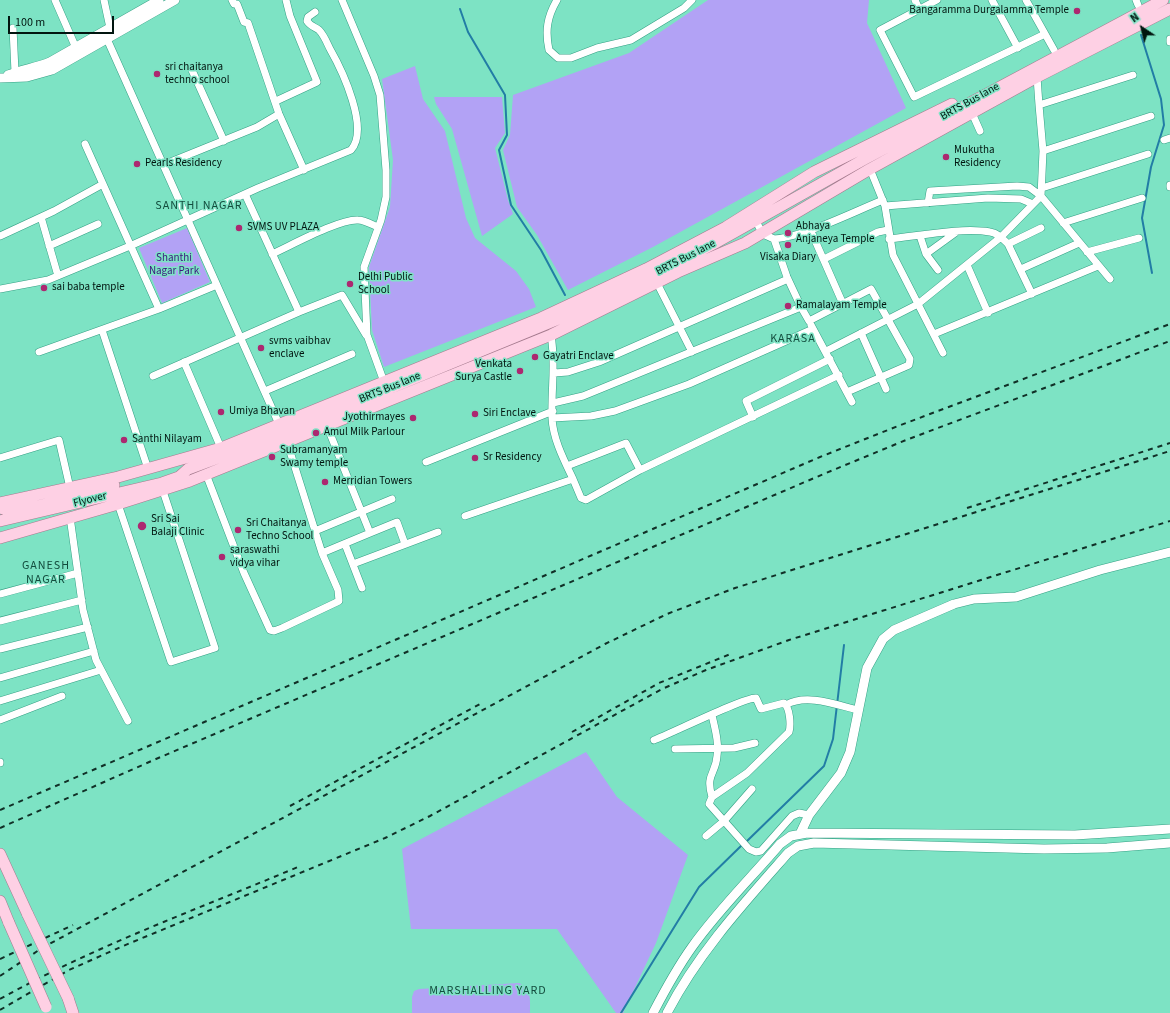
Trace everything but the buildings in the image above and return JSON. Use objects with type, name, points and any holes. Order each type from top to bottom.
[{"type":"main road","name":"BRTS Bus lane","points":[[181,472],[255,444],[548,324],[619,292],[753,216],[863,160],[1163,0]]},
{"type":"main road","points":[[0,503],[148,469],[221,448],[541,318],[646,269],[753,216],[814,172],[958,101],[1140,2]]},
{"type":"main road","points":[[0,538],[118,504],[161,482],[206,474],[550,335],[763,234],[870,169],[1037,76],[1170,8]]},
{"type":"main road","name":"Flyover","points":[[0,522],[161,482],[181,472]]},
{"type":"main road","name":"Flyover","points":[[0,508],[6,510],[23,509],[161,482]]},
{"type":"main road","points":[[0,854],[68,998],[73,1013]]},
{"type":"main road","points":[[0,901],[47,1010]]},
{"type":"street","points":[[55,0],[76,48]]},
{"type":"street","points":[[104,0],[110,28],[107,39],[279,424]]},
{"type":"street","points":[[2,78],[15,72],[50,62],[110,28],[147,3],[159,0]]},
{"type":"street","points":[[2,78],[27,77],[52,70],[175,0]]},
{"type":"street","points":[[276,101],[317,82],[290,16],[286,0]]},
{"type":"street","points":[[342,0],[374,76],[380,95],[386,170],[386,197],[378,227],[364,267],[366,335]]},
{"type":"street","points":[[557,0],[550,11],[546,24],[549,50],[558,58],[570,58],[597,48],[631,40],[684,8],[692,0]]},
{"type":"street","points":[[915,0],[919,9]]},
{"type":"street","points":[[937,0],[880,30],[914,97],[1046,34]]},
{"type":"street","points":[[992,0],[1018,48]]},
{"type":"street","points":[[1026,0],[1054,50]]},
{"type":"street","points":[[233,2],[237,4],[244,22],[248,22],[276,101],[279,114],[304,170]]},
{"type":"street","points":[[0,289],[48,280],[58,276],[130,246],[245,194],[348,152],[354,147],[357,140],[352,96],[338,64],[319,30],[307,21],[308,17],[315,12]]},
{"type":"street","points":[[13,28],[15,72]]},
{"type":"street","points":[[191,68],[224,141]]},
{"type":"street","points":[[1039,105],[1133,75]]},
{"type":"street","points":[[826,351],[918,304],[1002,237],[1037,200],[1042,188],[1043,151],[1037,76]]},
{"type":"street","points":[[972,113],[980,131]]},
{"type":"street","points":[[163,165],[258,127],[279,114]]},
{"type":"street","points":[[1043,151],[1151,116]]},
{"type":"street","points":[[86,144],[158,309]]},
{"type":"street","points":[[1042,188],[1148,154]]},
{"type":"street","points":[[870,169],[882,199],[893,255],[944,353]]},
{"type":"street","points":[[0,236],[41,217],[103,184]]},
{"type":"street","points":[[928,198],[930,191],[1017,186],[1029,187],[1037,200],[1062,223],[1077,244],[1087,252],[1096,267],[1110,279]]},
{"type":"street","points":[[245,194],[299,312]]},
{"type":"street","points":[[753,216],[763,234],[774,239],[784,238],[810,230],[882,199],[988,198],[1037,200]]},
{"type":"street","points":[[1062,223],[1142,198]]},
{"type":"street","points":[[41,217],[58,276]]},
{"type":"street","points":[[272,254],[325,229],[347,222],[359,220],[378,227]]},
{"type":"street","points":[[50,246],[98,224]]},
{"type":"street","points":[[1008,244],[1041,228]]},
{"type":"street","points":[[810,230],[843,304]]},
{"type":"street","points":[[824,259],[878,232],[888,230]]},
{"type":"street","points":[[889,239],[956,232],[992,232],[1002,237],[1008,244],[1032,294]]},
{"type":"street","points":[[926,254],[956,232]]},
{"type":"street","points":[[920,236],[926,254],[938,270]]},
{"type":"street","points":[[1087,252],[1139,238]]},
{"type":"street","points":[[774,239],[788,279],[801,307],[839,375],[852,402]]},
{"type":"street","points":[[1021,269],[1077,244]]},
{"type":"street","points":[[967,265],[988,313]]},
{"type":"street","points":[[934,334],[988,313],[1096,267]]},
{"type":"street","points":[[554,373],[568,372],[599,362],[788,279]]},
{"type":"street","points":[[657,283],[692,352]]},
{"type":"street","points":[[39,352],[158,309],[216,285]]},
{"type":"street","points":[[810,321],[871,290],[910,363],[847,392]]},
{"type":"street","points":[[154,376],[240,336],[342,295],[366,335],[384,382]]},
{"type":"street","points":[[553,403],[583,396],[801,307]]},
{"type":"street","points":[[426,462],[552,414],[591,416],[621,408],[689,384],[814,329]]},
{"type":"street","points":[[102,330],[148,469]]},
{"type":"street","points":[[861,333],[886,389]]},
{"type":"street","points":[[550,335],[554,373],[552,414],[558,443],[580,498],[586,500],[640,470],[839,375]]},
{"type":"street","points":[[264,391],[352,354]]},
{"type":"street","points":[[753,417],[746,401],[830,359]]},
{"type":"street","points":[[184,362],[221,448]]},
{"type":"street","points":[[327,426],[370,533]]},
{"type":"street","points":[[0,458],[59,440],[70,488]]},
{"type":"street","points":[[206,474],[244,572],[271,631],[282,628],[339,601],[338,590],[322,553],[287,442]]},
{"type":"street","points":[[567,466],[626,443],[640,470]]},
{"type":"street","points":[[465,516],[572,479]]},
{"type":"street","points":[[118,504],[171,662],[215,648],[161,482]]},
{"type":"street","points":[[315,531],[392,499]]},
{"type":"street","points":[[70,517],[82,600],[94,651],[101,670],[128,721]]},
{"type":"street","points":[[322,553],[397,522],[406,544]]},
{"type":"street","points":[[353,564],[438,532]]},
{"type":"street","points":[[345,544],[362,588]]},
{"type":"street","points":[[800,834],[809,815],[841,772],[850,752],[867,668],[883,639],[894,630],[954,604],[974,599],[1016,597],[1100,570],[1170,552]]},
{"type":"street","points":[[0,594],[78,573]]},
{"type":"street","points":[[0,621],[82,600]]},
{"type":"street","points":[[0,649],[88,627]]},
{"type":"street","points":[[0,678],[94,651]]},
{"type":"street","points":[[0,701],[101,670]]},
{"type":"street","points":[[0,720],[62,696]]},
{"type":"street","points":[[654,740],[712,715],[737,702],[751,698],[756,698],[761,709],[782,704],[786,705],[791,702],[806,701],[833,704],[858,710]]},
{"type":"street","points":[[786,705],[790,723],[789,732],[747,773],[712,797],[709,804],[749,849],[756,852],[761,851],[792,816],[799,813],[809,815]]},
{"type":"street","points":[[712,715],[718,747],[717,758],[709,780],[712,797]]},
{"type":"street","points":[[675,749],[718,747],[734,748],[755,743]]},
{"type":"street","points":[[706,836],[724,821],[752,789]]},
{"type":"street","points":[[653,1013],[676,970],[693,946],[729,901],[780,844],[791,836],[800,834],[1075,835],[1170,829]]},
{"type":"street","points":[[667,1013],[685,982],[717,936],[788,852],[798,846],[814,842],[851,842],[1044,849],[1107,848],[1170,843]]},
{"type":"green space","points":[[708,0],[869,0],[867,23],[906,108],[653,247],[568,290],[537,235],[517,207],[503,150],[510,135],[513,95],[629,53]]},
{"type":"green space","points":[[415,66],[423,99],[445,131],[466,218],[475,238],[516,271],[529,289],[536,307],[384,367],[372,330],[369,267],[390,207],[393,160],[382,79]]},
{"type":"green space","points":[[434,97],[502,97],[505,133],[495,148],[513,214],[482,236],[452,129],[436,104]]},
{"type":"green space","name":"Shanthi Nagar Park","points":[[187,228],[210,282],[162,303],[139,248]]},
{"type":"green space","points":[[586,752],[617,797],[688,855],[656,943],[623,1013],[616,1013],[557,929],[411,929],[402,849]]},
{"type":"green space","points":[[519,983],[528,992],[530,1000],[530,1013],[412,1013],[412,997],[414,991],[419,989]]},
{"type":"waterway","points":[[460,9],[468,32],[505,95],[507,135],[499,150],[511,205],[541,250],[565,295]]},
{"type":"waterway","points":[[1141,35],[1161,99],[1164,125],[1151,167],[1142,218],[1152,273]]},
{"type":"waterway","points":[[746,842],[824,766],[833,739],[844,645]]},
{"type":"waterway","points":[[621,1013],[699,887],[742,845]]},
{"type":"railway","points":[[0,810],[820,457],[898,426],[1170,324]]},
{"type":"railway","points":[[0,828],[156,759],[826,473],[906,440],[1170,341]]},
{"type":"railway","points":[[967,508],[1170,443]]},
{"type":"railway","points":[[0,976],[42,948],[605,644],[667,614],[735,588],[1170,451]]},
{"type":"railway","points":[[0,1010],[69,970],[123,946],[385,838],[430,816],[662,689],[706,670],[789,640],[1170,521]]},
{"type":"railway","points":[[572,732],[659,683],[733,653]]},
{"type":"railway","points":[[290,806],[480,704]]},
{"type":"railway","points":[[0,999],[110,945],[298,867]]},
{"type":"railway","points":[[0,959],[73,925]]},
{"type":"place","name":"Bangaramma Durgalamma Temple","points":[[1077,11]]},
{"type":"place","name":"sri chaitanya techno school","points":[[157,74]]},
{"type":"place","name":"Mukutha Residency","points":[[946,157]]},
{"type":"place","name":"Pearls Residency","points":[[137,164]]},
{"type":"place","name":"SVMS UV PLAZA","points":[[239,228]]},
{"type":"place","name":"Abhaya Anjaneya Temple","points":[[788,233]]},
{"type":"place","name":"Visaka Diary","points":[[788,245]]},
{"type":"place","name":"Delhi Public School","points":[[350,284]]},
{"type":"place","name":"sai baba temple","points":[[44,288]]},
{"type":"place","name":"Ramalayam Temple","points":[[788,306]]},
{"type":"place","name":"svms vaibhav enclave","points":[[261,348]]},
{"type":"place","name":"Gayatri Enclave","points":[[535,357]]},
{"type":"place","name":"Venkata Surya Castle","points":[[520,371]]},
{"type":"place","name":"Umiya Bhavan","points":[[221,412]]},
{"type":"place","name":"Siri Enclave","points":[[475,414]]},
{"type":"place","name":"Jyothirmayes","points":[[413,418]]},
{"type":"place","name":"Amul Milk Parlour","points":[[316,433]]},
{"type":"place","name":"Santhi Nilayam","points":[[124,440]]},
{"type":"place","name":"Subramanyam Swamy temple","points":[[272,457]]},
{"type":"place","name":"Sr Residency","points":[[475,458]]},
{"type":"place","name":"Merridian Towers","points":[[325,482]]},
{"type":"place","name":"Sri Sai Balaji Clinic","points":[[142,526]]},
{"type":"place","name":"Sri Chaitanya Techno School","points":[[238,530]]},
{"type":"place","name":"saraswathi vidya vihar","points":[[222,557]]},
{"type":"district","name":"SANTHI NAGAR","points":[[199,206]]},
{"type":"district","name":"KARASA","points":[[793,339]]},
{"type":"district","name":"GANESH NAGAR","points":[[46,573]]},
{"type":"district","name":"MARSHALLING YARD","points":[[488,991]]}]
